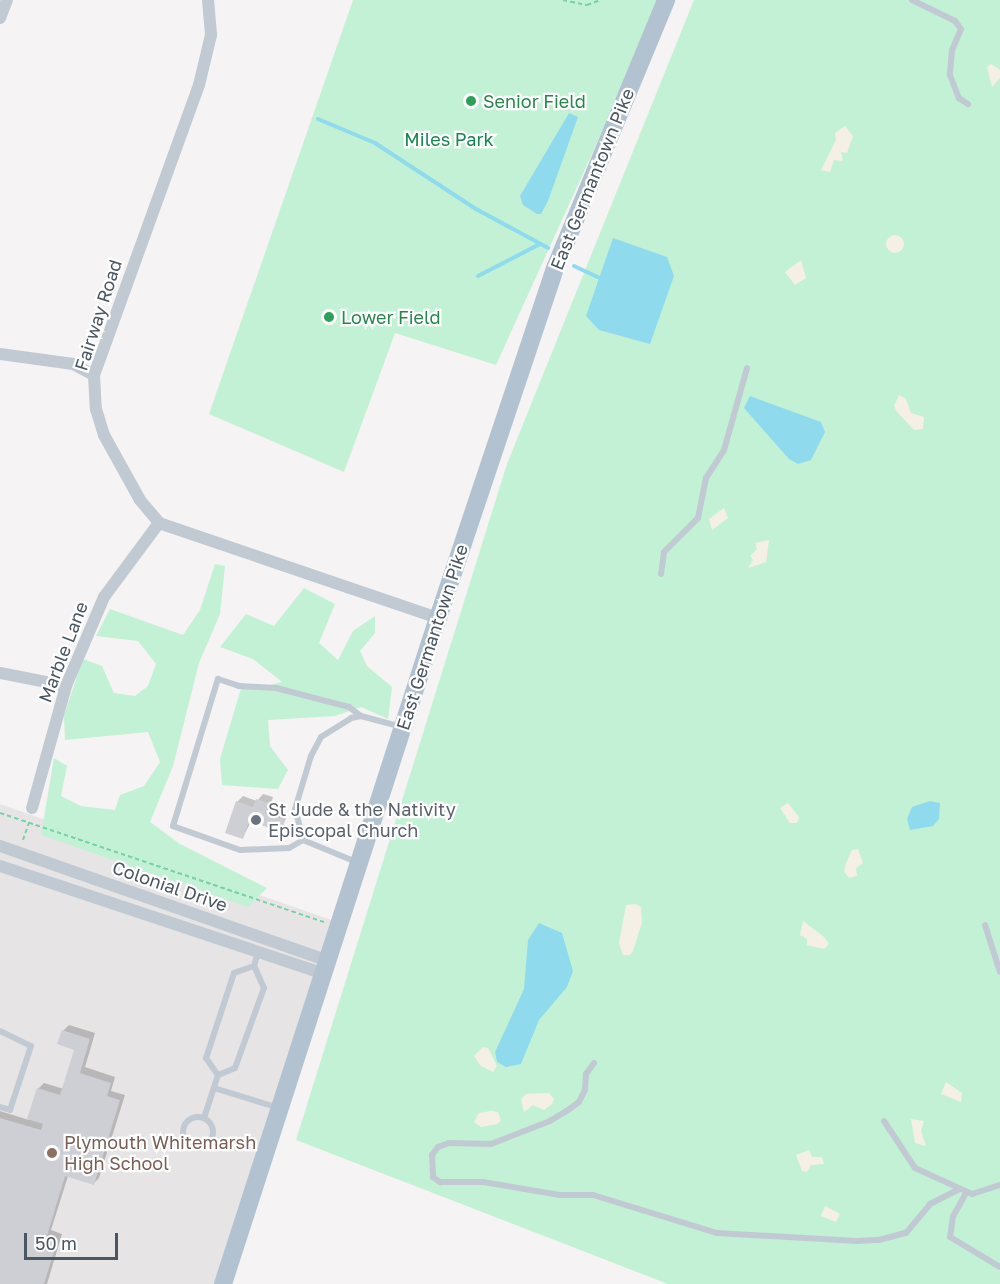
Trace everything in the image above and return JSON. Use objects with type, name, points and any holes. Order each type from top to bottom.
[{"type":"main road","name":"East Germantown Pike","points":[[223,1284],[438,618],[556,266],[666,0]]},
{"type":"street","points":[[0,18],[7,0]]},
{"type":"street","name":"Fairway Road","points":[[159,523],[130,484],[104,435],[96,409],[94,375],[199,85],[211,35],[208,0]]},
{"type":"street","points":[[0,354],[73,364],[94,375]]},
{"type":"street","points":[[159,523],[438,618]]},
{"type":"street","name":"Marble Lane","points":[[32,808],[66,686],[104,597],[159,523]]},
{"type":"street","points":[[0,674],[66,686]]},
{"type":"street","name":"Colonial Drive","points":[[0,846],[326,967]]},
{"type":"street","name":"Colonial Drive","points":[[0,866],[258,951],[326,967]]},
{"type":"lane","points":[[912,0],[955,21],[962,29],[952,50],[950,75],[959,98],[968,104]]},
{"type":"lane","points":[[661,574],[664,552],[698,518],[706,478],[724,450],[747,368]]},
{"type":"lane","points":[[303,840],[289,848],[240,850],[172,826],[218,679],[239,686],[297,693],[348,707],[361,716],[403,727]]},
{"type":"lane","points":[[303,840],[295,809],[311,756],[321,737],[351,718],[361,716]]},
{"type":"lane","points":[[303,840],[359,863]]},
{"type":"lane","points":[[985,925],[1000,972]]},
{"type":"lane","points":[[218,1075],[235,1068],[264,988],[254,966],[258,951]]},
{"type":"lane","points":[[218,1075],[206,1058],[234,973],[254,966]]},
{"type":"lane","points":[[0,1031],[31,1046],[10,1110],[0,1107]]},
{"type":"lane","points":[[594,1063],[586,1074],[585,1090],[579,1102],[568,1110],[550,1121],[491,1144],[449,1143],[438,1147],[432,1155],[433,1177],[440,1182],[483,1182],[560,1195],[593,1195],[717,1233],[857,1241],[879,1240],[906,1233],[930,1204],[959,1189]]},
{"type":"lane","points":[[204,1118],[218,1075]]},
{"type":"lane","points":[[214,1088],[280,1109]]},
{"type":"lane","points":[[194,1118],[204,1118],[213,1129],[212,1138],[201,1147],[191,1145],[183,1133],[186,1123],[194,1118]]},
{"type":"lane","points":[[884,1121],[915,1168],[966,1193],[986,1192],[1000,1185]]},
{"type":"lane","points":[[966,1193],[953,1216],[950,1237],[1000,1267]]},
{"type":"path","points":[[563,0],[587,5],[600,0]]},
{"type":"path","points":[[21,848],[32,808]]},
{"type":"path","points":[[0,813],[324,922]]},
{"type":"shaded area","points":[[0,804],[340,923],[223,1284],[0,1284]]},
{"type":"green space","name":"Miles Park","points":[[353,0],[662,0],[496,365],[395,333],[344,472],[209,414]]},
{"type":"green space","points":[[694,0],[1000,0],[1000,1284],[668,1284],[296,1140],[507,464]]},
{"type":"green space","points":[[215,564],[225,566],[220,614],[199,663],[173,766],[150,822],[180,844],[267,888],[248,907],[41,835],[54,758],[67,766],[61,796],[81,806],[115,810],[120,795],[144,786],[160,762],[148,732],[65,740],[64,715],[83,659],[102,666],[114,693],[135,696],[148,686],[156,664],[138,641],[96,636],[110,609],[183,635],[200,610]]},
{"type":"green space","points":[[304,588],[335,604],[319,643],[338,660],[353,631],[375,616],[375,633],[360,651],[367,666],[392,687],[388,719],[361,707],[335,716],[268,720],[270,746],[288,770],[278,789],[222,785],[220,759],[242,685],[261,687],[282,682],[253,659],[220,647],[246,614],[274,626]]},
{"type":"sand","points":[[991,64],[1000,70],[1000,78],[992,87],[987,67]]},
{"type":"sand","points":[[845,126],[853,136],[847,153],[841,152],[843,161],[834,160],[830,172],[821,170],[836,140],[835,133]]},
{"type":"sand","points":[[895,235],[901,238],[904,244],[901,250],[895,253],[889,250],[886,244],[889,238]]},
{"type":"sand","points":[[801,260],[806,278],[795,285],[785,272]]},
{"type":"sand","points":[[899,395],[906,399],[911,413],[924,417],[923,429],[914,430],[897,412],[894,406]]},
{"type":"sand","points":[[724,508],[728,518],[712,530],[709,519]]},
{"type":"sand","points":[[769,540],[766,562],[748,568],[753,560],[750,556],[757,549],[755,543]]},
{"type":"sand","points":[[788,803],[799,817],[797,823],[790,823],[780,808]]},
{"type":"sand","points":[[858,849],[863,863],[856,868],[857,876],[849,878],[844,871],[846,863],[852,850]]},
{"type":"sand","points":[[636,904],[641,907],[642,922],[633,951],[630,955],[623,955],[619,943],[626,905]]},
{"type":"sand","points":[[803,921],[824,937],[829,944],[824,949],[807,945],[807,939],[800,935]]},
{"type":"sand","points":[[483,1047],[488,1048],[497,1066],[493,1072],[481,1066],[474,1056]]},
{"type":"sand","points":[[946,1082],[962,1093],[961,1102],[941,1094]]},
{"type":"sand","points":[[549,1093],[554,1099],[552,1104],[544,1110],[533,1105],[524,1112],[521,1099],[526,1094]]},
{"type":"sand","points":[[498,1112],[501,1121],[497,1124],[481,1127],[474,1122],[479,1113]]},
{"type":"sand","points":[[911,1119],[924,1121],[921,1131],[926,1146],[915,1143]]},
{"type":"sand","points":[[809,1150],[812,1157],[822,1157],[824,1164],[811,1165],[807,1172],[802,1171],[796,1155]]},
{"type":"sand","points":[[825,1206],[840,1214],[836,1222],[821,1216]]},
{"type":"water","points":[[569,113],[578,117],[548,201],[541,214],[537,214],[523,205],[520,196]]},
{"type":"water","points":[[613,238],[667,257],[674,276],[650,344],[599,330],[586,316]]},
{"type":"water","points":[[750,396],[821,422],[825,432],[811,460],[798,464],[789,459],[744,408]]},
{"type":"water","points":[[930,801],[940,803],[939,819],[933,826],[910,830],[907,819],[912,807]]},
{"type":"water","points":[[539,923],[562,933],[573,971],[567,987],[539,1020],[521,1064],[506,1067],[497,1062],[495,1052],[524,989],[528,940]]},
{"type":"building","name":"St Jude & the Nativity Episcopal Church","points":[[256,799],[268,803],[265,813],[283,819],[285,827],[281,826],[279,831],[249,821],[243,839],[225,833],[236,801],[253,807]]},
{"type":"building","name":"Plymouth Whitemarsh High School","points":[[62,1030],[90,1039],[80,1073],[111,1083],[107,1096],[120,1100],[94,1185],[65,1176],[47,1236],[58,1239],[44,1284],[0,1284],[0,1118],[41,1130],[43,1124],[27,1119],[37,1088],[60,1095],[74,1050],[57,1044]]},
{"type":"waterway","points":[[318,119],[375,143],[476,209],[548,248]]},
{"type":"waterway","points":[[478,276],[540,244]]},
{"type":"waterway","points":[[574,266],[600,278]]},
{"type":"place","name":"Senior Field","points":[[471,101]]},
{"type":"place","name":"Lower Field","points":[[329,317]]},
{"type":"place","name":"St Jude & the Nativity Episcopal Church","points":[[256,820]]},
{"type":"place","name":"Plymouth Whitemarsh High School","points":[[52,1153]]}]
